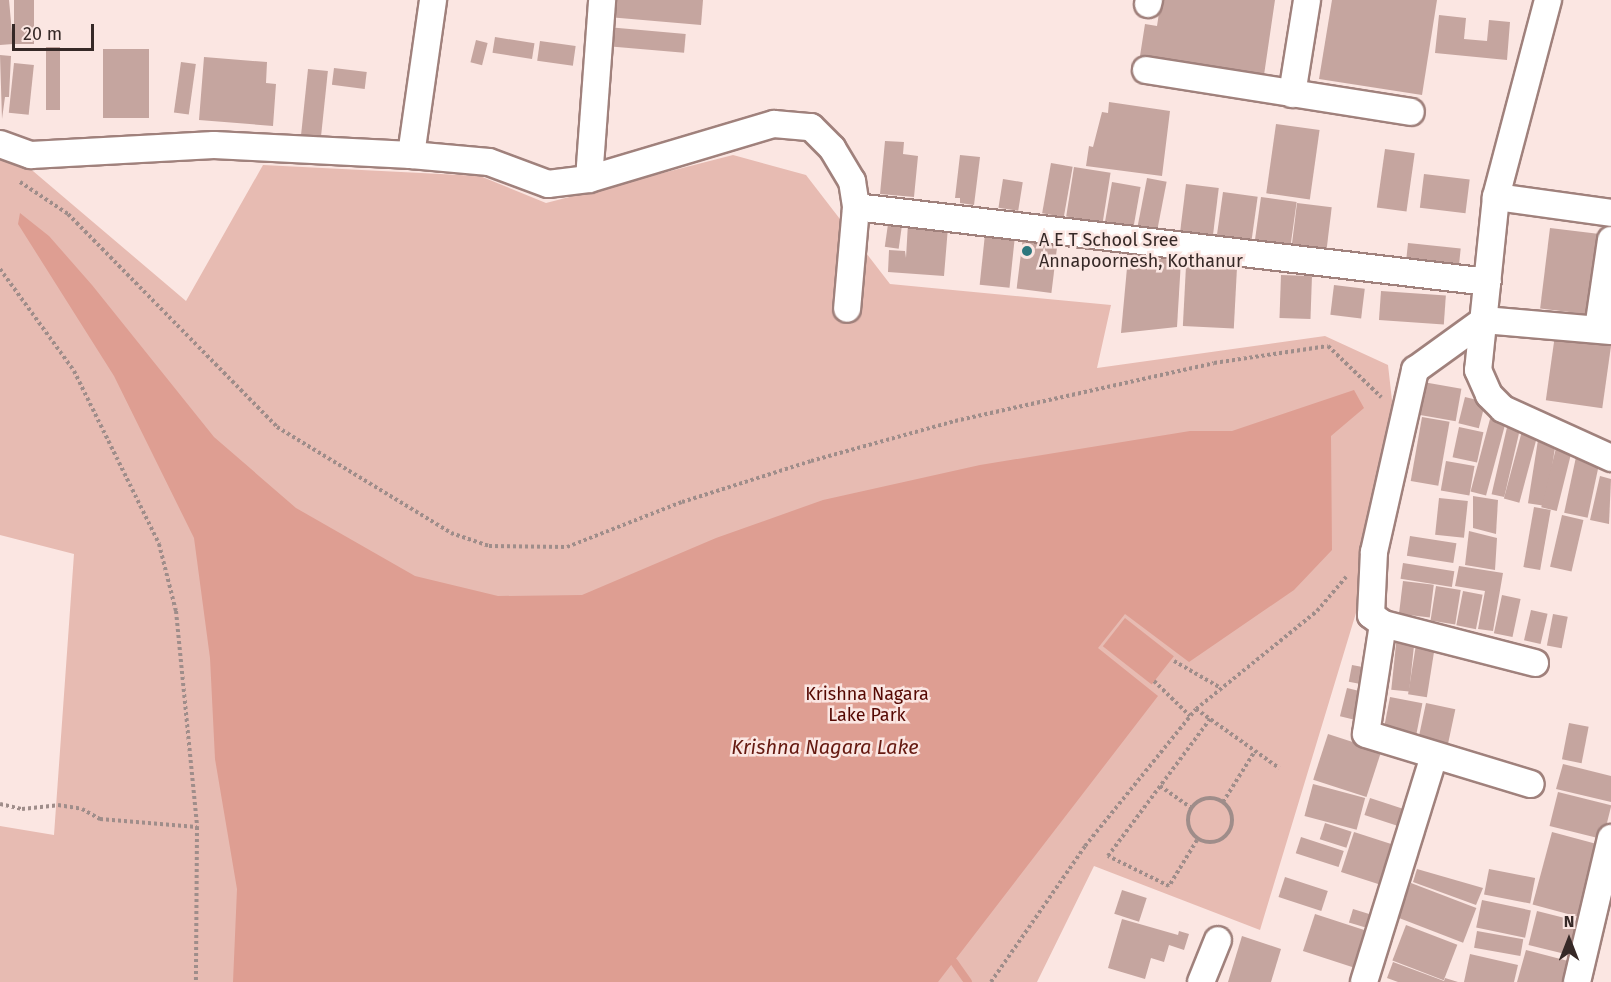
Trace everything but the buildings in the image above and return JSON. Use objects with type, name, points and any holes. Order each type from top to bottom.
[{"type":"street","points":[[411,155],[433,0]]},
{"type":"street","points":[[589,179],[602,0]]},
{"type":"street","points":[[1292,94],[1307,0]]},
{"type":"street","points":[[1548,0],[1496,197],[1488,282],[1475,325],[1478,370],[1489,395],[1503,409],[1611,458]]},
{"type":"street","points":[[1146,70],[1411,112]]},
{"type":"street","points":[[0,144],[31,155],[214,145],[411,155],[489,162],[548,184],[589,179],[774,124],[811,127],[832,148],[852,181],[856,207],[847,309]]},
{"type":"street","points":[[1496,197],[1611,213]]},
{"type":"street","points":[[856,207],[1488,282]]},
{"type":"street","points":[[1535,663],[1383,624],[1373,618],[1371,609],[1374,552],[1415,370],[1475,325],[1604,330],[1611,240]]},
{"type":"street","points":[[1383,624],[1366,734],[1531,784]]},
{"type":"street","points":[[1364,982],[1434,756]]},
{"type":"street","points":[[1577,982],[1611,837]]},
{"type":"street","points":[[1201,982],[1218,940]]},
{"type":"path","points":[[10,174],[68,214],[277,427],[451,533],[489,546],[567,547],[682,502],[811,461],[954,421],[1214,363],[1328,346],[1384,400]]},
{"type":"path","points":[[0,269],[74,372],[159,544],[176,611],[197,827],[196,982]]},
{"type":"path","points":[[990,982],[1085,846],[1196,709],[1219,687],[1317,611],[1352,571]]},
{"type":"path","points":[[1174,661],[1219,687]]},
{"type":"path","points":[[1154,681],[1190,716]]},
{"type":"path","points":[[1196,709],[1279,768]]},
{"type":"path","points":[[1197,840],[1169,886],[1108,856],[1210,719]]},
{"type":"path","points":[[1222,802],[1256,751]]},
{"type":"path","points":[[1160,786],[1192,808]]},
{"type":"path","points":[[1214,797],[1230,807],[1233,824],[1226,838],[1207,843],[1191,835],[1187,817],[1192,808],[1198,800],[1214,797]]},
{"type":"path","points":[[0,804],[22,809],[58,805],[82,809],[100,819],[197,827]]},
{"type":"green space","name":"Krishna Nagara Lake Park","points":[[0,152],[20,160],[186,301],[263,165],[480,176],[546,203],[733,155],[806,175],[890,284],[1111,305],[1097,368],[1325,336],[1388,365],[1395,427],[1359,603],[1260,930],[1094,866],[1037,982],[0,982],[0,826],[54,835],[74,554],[0,535]]},
{"type":"water","name":"Krishna Nagara Lake","points":[[20,213],[49,236],[92,285],[214,437],[296,508],[415,576],[498,596],[582,595],[716,538],[823,500],[980,465],[1190,431],[1232,431],[1354,390],[1364,408],[1331,436],[1332,550],[1294,590],[1189,662],[1125,614],[1098,648],[1158,696],[938,982],[233,982],[237,889],[215,759],[210,658],[194,538],[114,376],[18,224]]},
{"type":"water","points":[[1125,618],[1174,656],[1152,685],[1103,646]]},
{"type":"waterway","points":[[954,962],[968,982]]},
{"type":"place","name":"A E T School Sree Annapoornesh, Kothanur","points":[[1027,251]]}]
